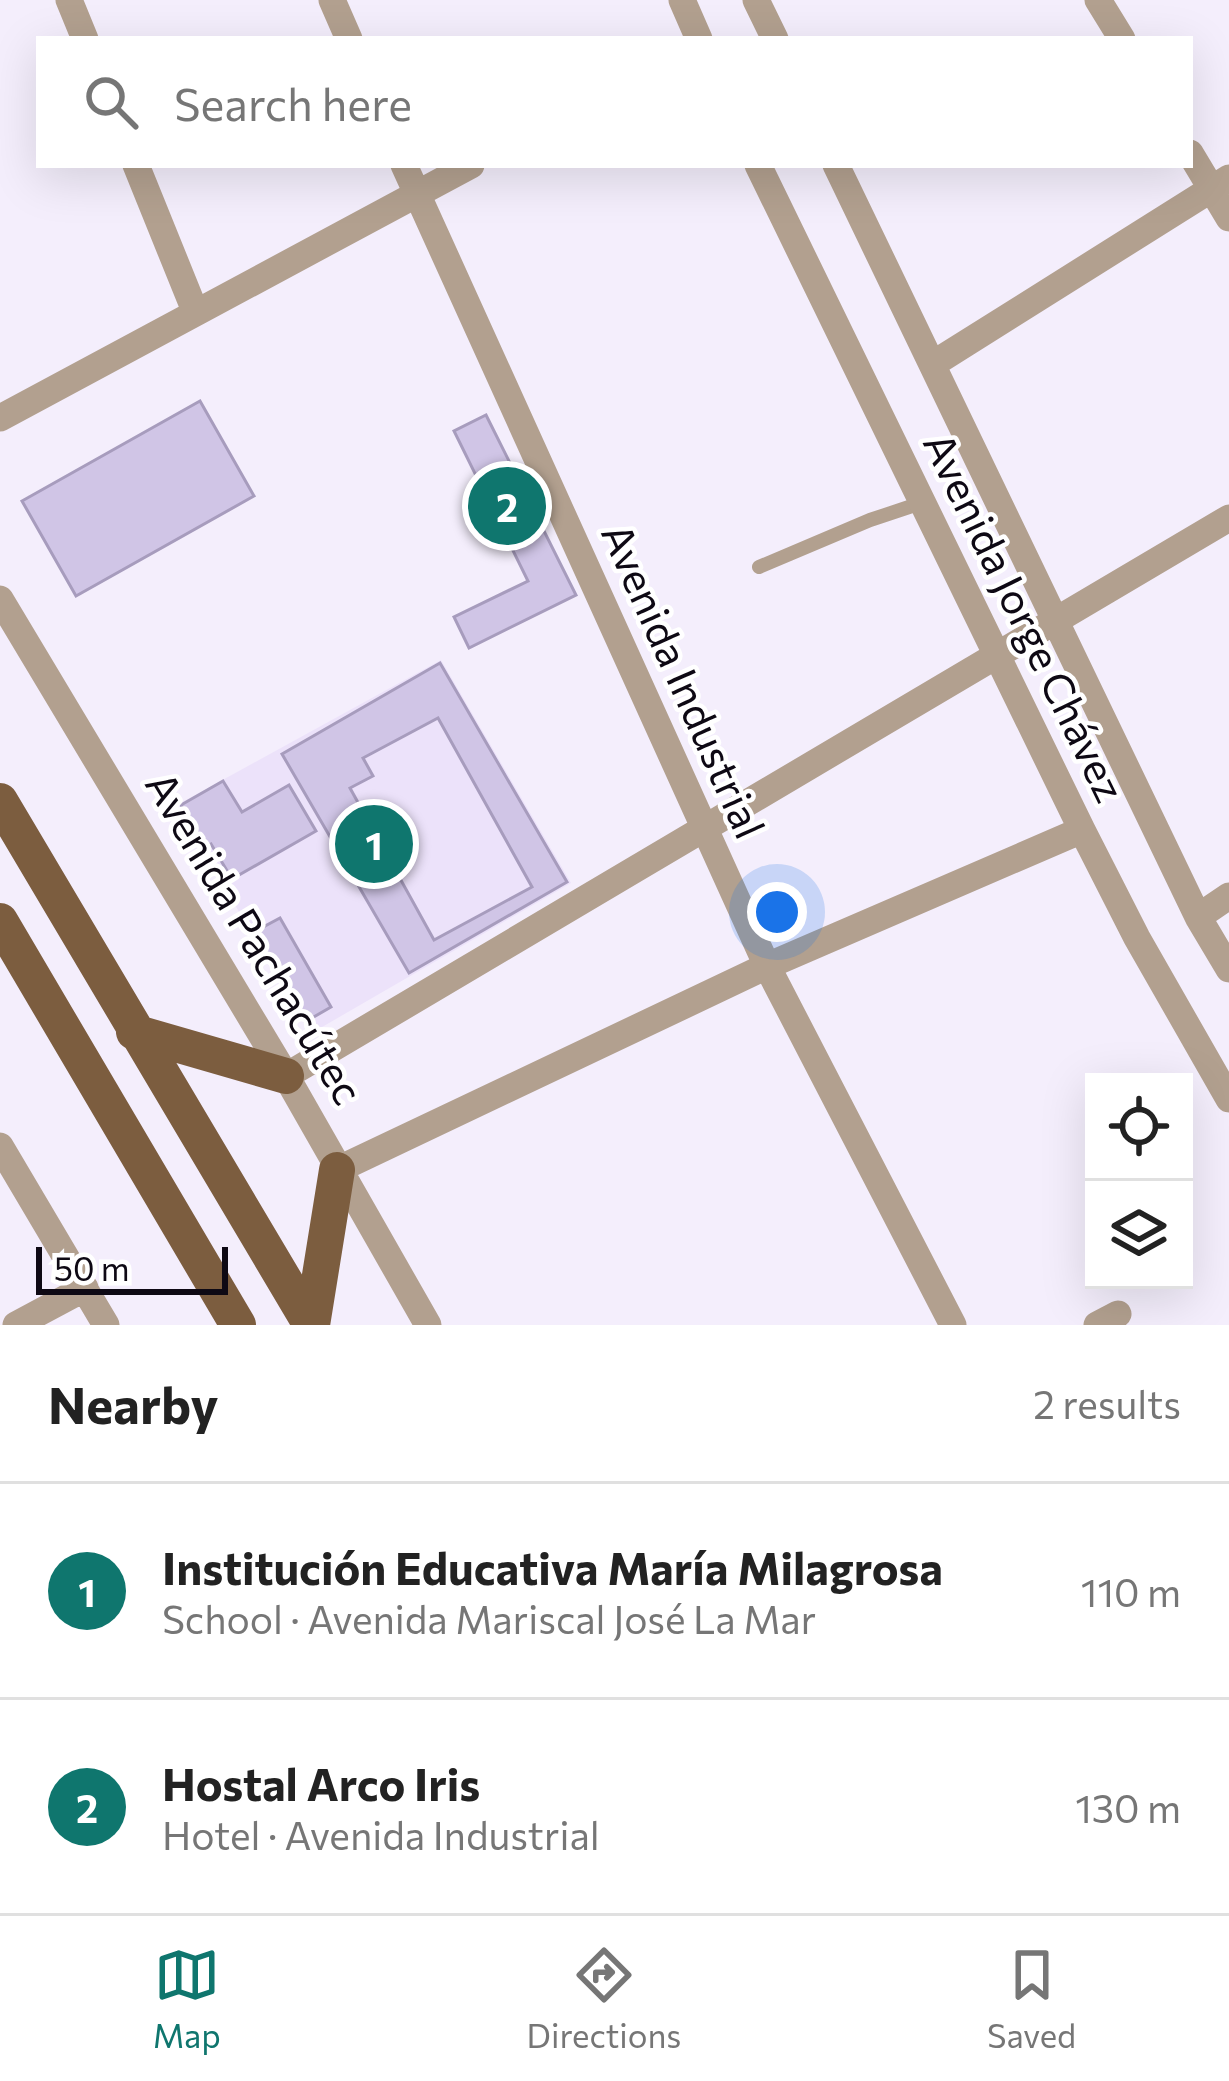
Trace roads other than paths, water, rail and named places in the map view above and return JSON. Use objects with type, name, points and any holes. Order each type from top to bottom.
[{"type":"main road","points":[[0,801],[311,1325]]},
{"type":"main road","points":[[0,921],[238,1325]]},
{"type":"main road","points":[[134,1032],[286,1076]]},
{"type":"main road","points":[[311,1325],[337,1170]]},
{"type":"street","points":[[69,0],[84,36]]},
{"type":"street","points":[[332,0],[348,36]]},
{"type":"street","points":[[682,0],[698,36]]},
{"type":"street","points":[[756,0],[774,36]]},
{"type":"street","points":[[1099,0],[1120,36]]},
{"type":"street","points":[[1193,156],[1220,183],[1229,218]]},
{"type":"street","points":[[137,168],[195,311]]},
{"type":"street","name":"Avenida Industrial","points":[[405,168],[767,966],[953,1325]]},
{"type":"street","points":[[0,418],[465,168]]},
{"type":"street","name":"Avenida Jorge Chávez","points":[[759,168],[1082,830],[1229,1099]]},
{"type":"street","name":"Avenida Jorge Chávez","points":[[837,168],[1198,917],[1229,969]]},
{"type":"street","points":[[933,364],[1220,183]]},
{"type":"street","points":[[286,1076],[705,830],[993,653],[1229,518]]},
{"type":"street","name":"Avenida Pachacútec","points":[[0,599],[286,1076],[428,1325]]},
{"type":"street","points":[[337,1170],[767,966],[1082,830]]},
{"type":"street","points":[[1198,917],[1229,896]]},
{"type":"street","points":[[0,1146],[106,1325]]},
{"type":"street","points":[[16,1325],[85,1288]]},
{"type":"lane","points":[[759,568],[921,503]]},
{"type":"place","name":"Hostal Arco Iris","points":[[507,506]]},
{"type":"place","name":"Institución Educativa María Milagrosa","points":[[374,844]]}]
